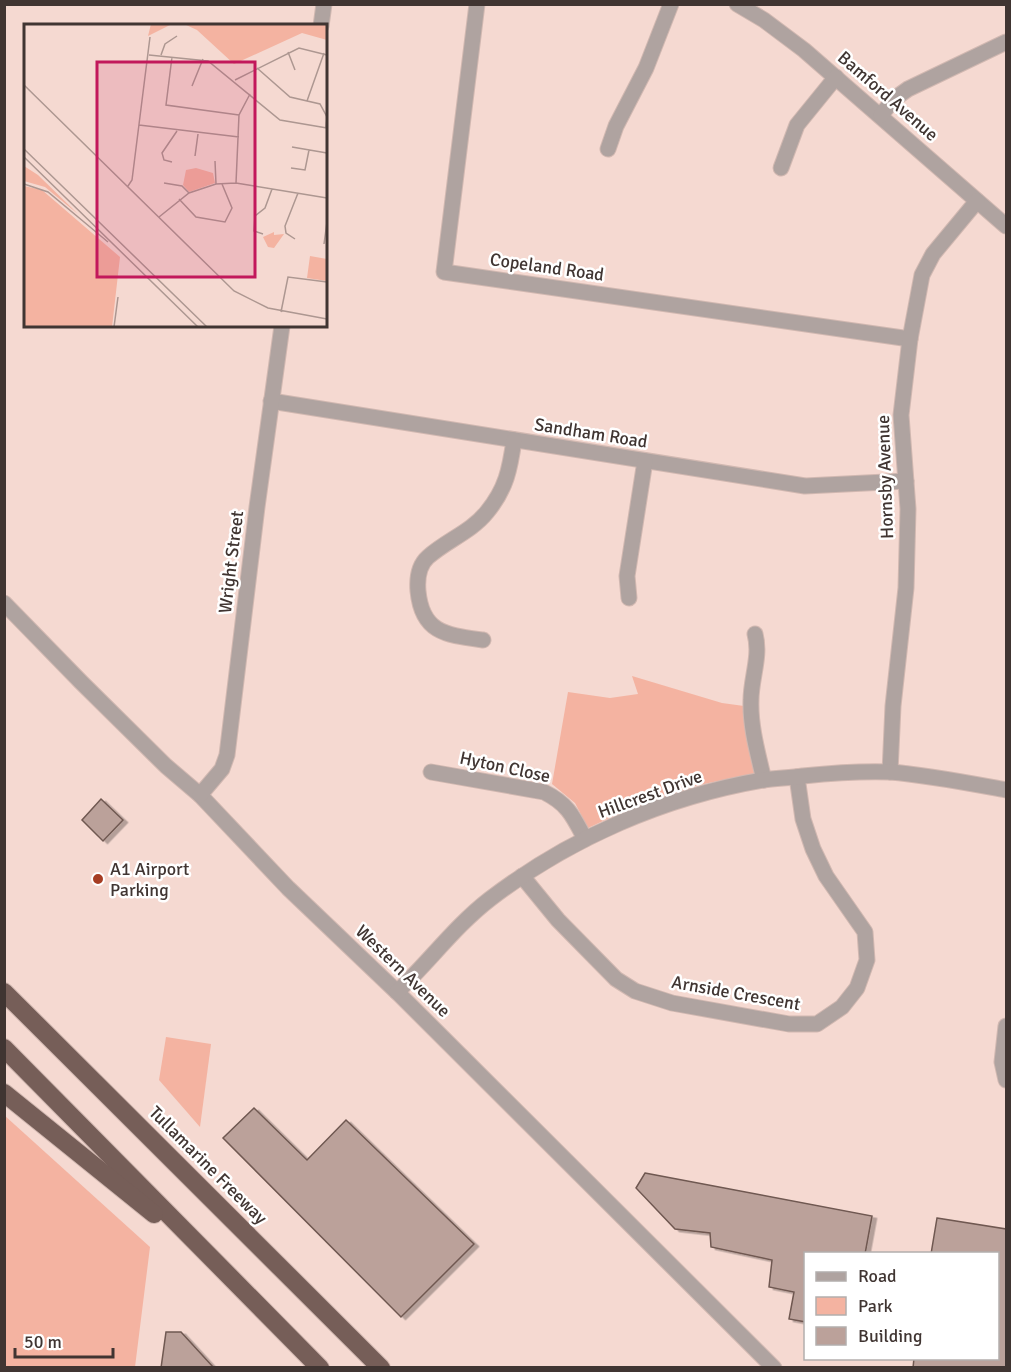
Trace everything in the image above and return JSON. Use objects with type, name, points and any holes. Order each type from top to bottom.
[{"type":"highway","name":"Tullamarine Freeway","points":[[4,992],[381,1368]]},
{"type":"highway","points":[[4,1048],[320,1368]]},
{"type":"highway","points":[[4,1093],[225,1272]]},
{"type":"street","points":[[321,24],[324,4]]},
{"type":"street","name":"Copeland Road","points":[[477,4],[444,272],[910,339]]},
{"type":"street","points":[[608,149],[616,126],[646,68],[671,4]]},
{"type":"street","name":"Bamford Avenue","points":[[737,4],[764,20],[804,50],[1006,226]]},
{"type":"street","points":[[881,115],[894,99],[908,89],[1006,42]]},
{"type":"street","points":[[781,168],[796,125],[836,77]]},
{"type":"street","name":"Hornsby Avenue","points":[[890,772],[893,706],[906,588],[908,509],[902,415],[910,339],[922,274],[933,254],[977,201]]},
{"type":"street","name":"Wright Street","points":[[200,795],[222,769],[227,755],[282,327]]},
{"type":"street","name":"Sandham Road","points":[[271,401],[805,486],[906,481]]},
{"type":"street","points":[[483,640],[449,635],[429,624],[419,604],[417,582],[420,569],[427,558],[476,524],[488,512],[509,473],[514,440]]},
{"type":"street","points":[[629,598],[627,576],[645,461]]},
{"type":"street","name":"Western Avenue","points":[[4,603],[166,766],[200,795],[288,888],[397,992],[774,1368]]},
{"type":"street","points":[[755,634],[758,645],[750,699],[752,724],[764,780]]},
{"type":"street","name":"Hyton Close","points":[[431,772],[544,792],[559,799],[571,811],[585,839]]},
{"type":"street","name":"Hillcrest Drive","points":[[397,992],[461,925],[489,900],[522,876],[585,839],[629,818],[676,801],[764,780],[832,773],[890,772],[1006,790]]},
{"type":"street","name":"Arnside Crescent","points":[[522,876],[574,937],[616,979],[635,991],[672,1004],[789,1024],[816,1024],[842,1007],[857,988],[867,960],[865,932],[826,876],[813,849],[803,819],[797,777]]},
{"type":"street","points":[[1006,1026],[1002,1062],[1006,1080]]},
{"type":"green space","points":[[632,676],[722,703],[744,706],[744,723],[756,774],[679,790],[634,806],[588,828],[575,803],[552,784],[568,692],[610,698],[638,694]]},
{"type":"green space","points":[[166,1037],[211,1044],[200,1127],[159,1080]]},
{"type":"green space","points":[[4,1115],[150,1247],[135,1367],[5,1367]]},
{"type":"building","points":[[101,799],[123,820],[103,841],[82,820]]},
{"type":"building","points":[[254,1108],[307,1160],[346,1120],[474,1244],[401,1317],[223,1138]]},
{"type":"building","points":[[645,1173],[872,1216],[865,1252],[804,1252],[804,1322],[789,1319],[794,1292],[769,1287],[772,1260],[711,1247],[710,1233],[675,1229],[636,1188]]},
{"type":"building","points":[[937,1218],[1006,1229],[1006,1368],[913,1368],[914,1360],[999,1360],[999,1252],[931,1252]]},
{"type":"building","points":[[166,1332],[181,1332],[214,1368],[161,1368]]},
{"type":"place","name":"A1 Airport Parking","points":[[98,879]]}]
